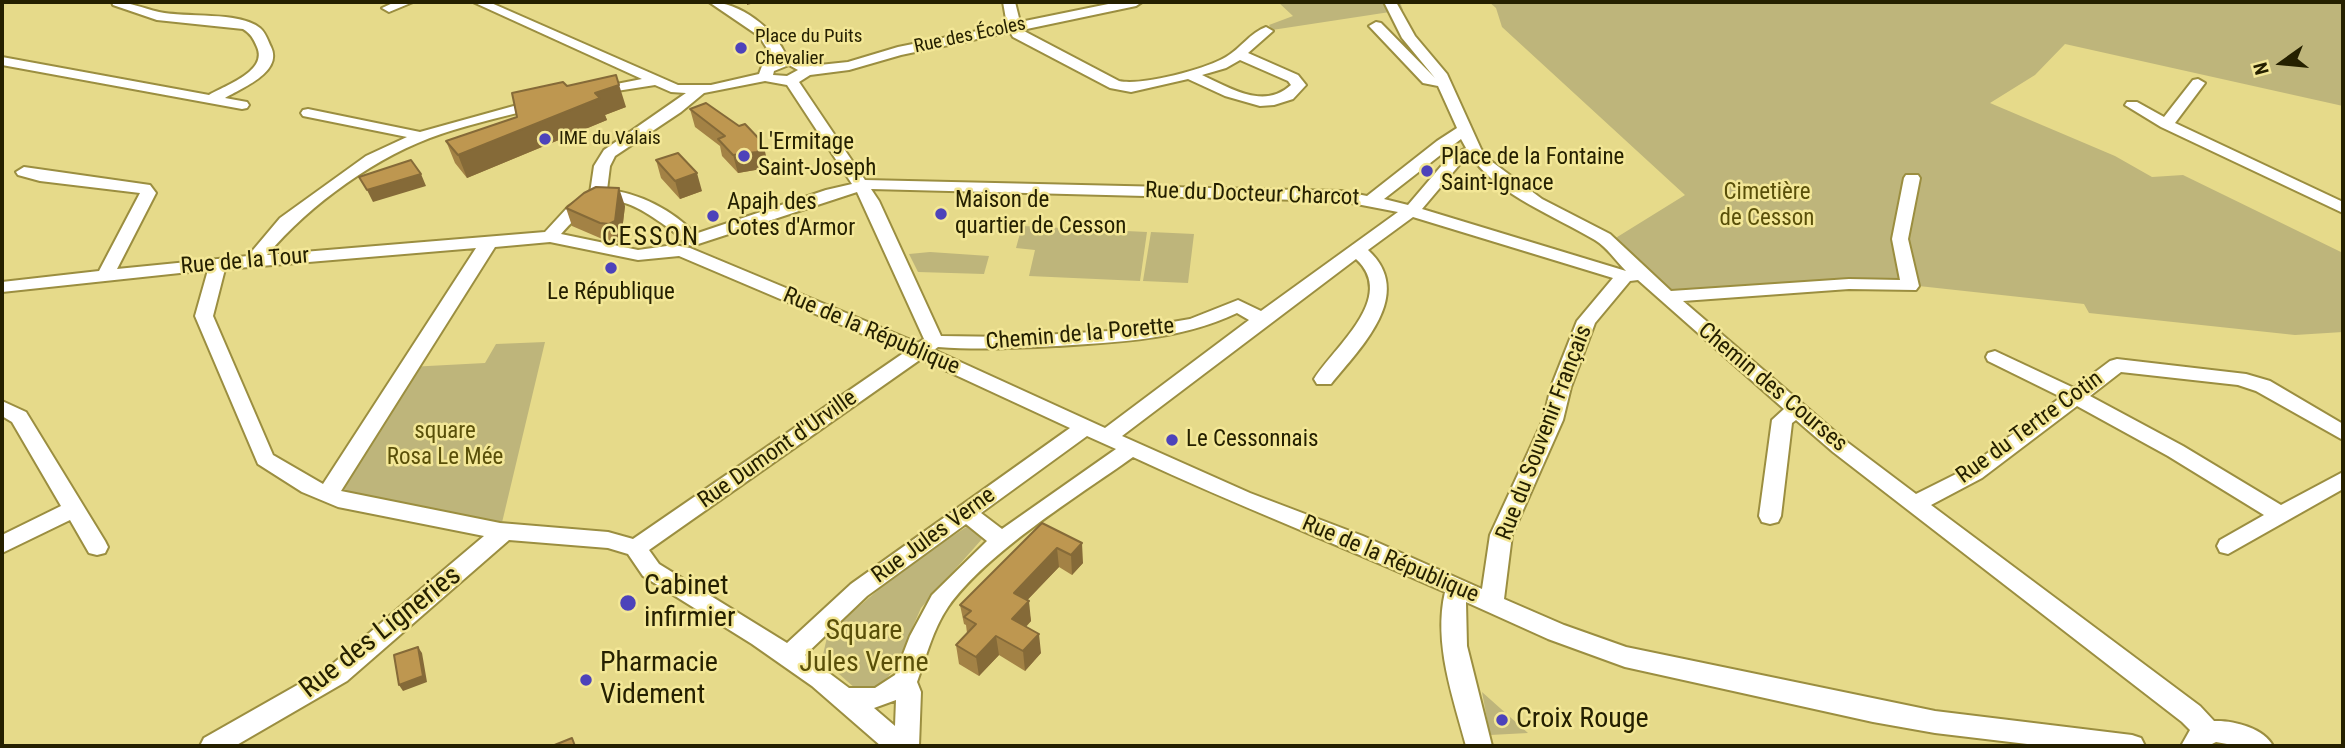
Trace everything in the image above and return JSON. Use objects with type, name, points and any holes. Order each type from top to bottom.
[{"type":"street","points":[[118,2],[157,16],[232,23],[247,26],[257,32],[267,53],[265,64],[257,73],[212,99]]},
{"type":"street","points":[[389,8],[407,2]]},
{"type":"street","points":[[480,2],[676,89],[699,90],[730,86],[766,77],[779,81],[791,80],[806,71],[800,63],[782,62],[767,69],[766,77]]},
{"type":"street","points":[[715,2],[750,21],[770,40],[782,62]]},
{"type":"street","points":[[1009,2],[1014,18],[1013,27],[1018,34],[1115,85],[1131,88],[1148,86],[1221,65],[1266,31]]},
{"type":"street","name":"Rue des Écoles","points":[[806,71],[849,66],[898,51],[1134,2]]},
{"type":"street","name":"Chemin des Courses","points":[[1390,2],[1406,34],[1440,74],[1474,150],[1500,177],[1536,202],[1604,238],[1633,275],[1667,298],[1796,411],[2191,714],[2201,739]]},
{"type":"street","points":[[1376,26],[1428,80],[1448,89]]},
{"type":"street","points":[[1189,74],[1246,100],[1263,102],[1285,95],[1299,85],[1293,78],[1238,54]]},
{"type":"street","points":[[2,61],[242,105]]},
{"type":"street","points":[[791,80],[861,185],[927,346]]},
{"type":"street","points":[[578,96],[655,81]]},
{"type":"street","points":[[2166,124],[2198,83]]},
{"type":"street","points":[[550,237],[570,214],[598,195],[602,166],[609,153],[676,109],[699,90]]},
{"type":"street","points":[[253,261],[286,222],[372,159],[419,137],[489,115],[552,100]]},
{"type":"street","points":[[2132,105],[2166,124],[2343,208]]},
{"type":"street","points":[[308,113],[419,137]]},
{"type":"street","points":[[1371,201],[1465,130]]},
{"type":"street","points":[[1108,436],[1262,319],[1411,211],[1454,161],[1474,150]]},
{"type":"street","points":[[24,172],[144,188],[148,193],[145,200],[106,274]]},
{"type":"street","points":[[1667,298],[1849,284],[1910,286],[1900,239],[1912,178]]},
{"type":"street","name":"Rue du Docteur Charcot","points":[[688,246],[861,185],[923,184],[1327,196],[1371,201],[1411,211],[1549,255],[1633,275]]},
{"type":"street","name":"Rue de la République","points":[[598,195],[612,194],[630,198],[686,232],[688,246]]},
{"type":"street","name":"Rue de la République","points":[[489,243],[550,237],[638,255],[688,246],[927,346],[1132,448],[1242,499],[1355,542],[1590,645],[1674,669],[1935,722],[2132,746]]},
{"type":"street","points":[[328,494],[489,243]]},
{"type":"street","name":"Rue de la Tour","points":[[2,287],[106,274],[489,243]]},
{"type":"street","points":[[1324,379],[1367,327],[1378,305],[1376,268],[1357,250]]},
{"type":"street","points":[[218,264],[204,316],[264,459],[309,487],[346,501],[505,531],[608,540],[636,548],[651,570],[821,679],[890,737],[894,746]]},
{"type":"street","name":"Rue du Souvenir Français","points":[[1492,602],[1502,535],[1553,420],[1561,387],[1586,321],[1633,275]]},
{"type":"street","name":"Chemin de la Porette","points":[[927,346],[1144,334],[1201,322],[1238,306],[1262,319]]},
{"type":"street","name":"Rue Dumont d'Urville","points":[[636,548],[927,346]]},
{"type":"street","points":[[1995,357],[2074,395],[2195,461],[2280,515]]},
{"type":"street","name":"Rue du Tertre Cotin","points":[[1915,504],[1975,473],[2074,395],[2117,365],[2239,379],[2263,386],[2343,433]]},
{"type":"street","points":[[2,408],[19,417],[97,547]]},
{"type":"street","points":[[1770,516],[1782,420],[1796,411]]},
{"type":"street","name":"Rue Jules Verne","points":[[788,656],[859,590],[1087,426]]},
{"type":"street","name":"Rue Jules Verne","points":[[906,746],[909,692],[905,681],[922,636],[940,601],[973,566],[1002,541],[1132,448]]},
{"type":"street","points":[[2228,546],[2343,479]]},
{"type":"street","points":[[2,545],[74,509]]},
{"type":"street","points":[[966,513],[1002,541]]},
{"type":"street","name":"Rue des Ligneries","points":[[213,746],[338,674],[505,531]]},
{"type":"street","points":[[1458,588],[1454,597],[1453,635],[1479,746]]},
{"type":"street","points":[[841,698],[879,698],[905,681]]},
{"type":"street","points":[[2201,739],[2231,733],[2260,746]]},
{"type":"green space","points":[[1278,2],[1400,2],[1403,10],[1272,30],[1269,25],[1293,16]]},
{"type":"green space","name":"Cimetière de Cesson","points":[[1489,2],[2343,2],[2343,106],[2065,44],[2035,75],[1990,103],[2115,156],[2152,177],[2183,175],[2343,253],[2343,332],[2295,335],[2089,313],[2084,304],[1882,282],[1675,293],[1614,239],[1685,195],[1502,27],[1496,8]]},
{"type":"green space","points":[[1022,226],[1147,232],[1140,281],[1029,276],[1035,250],[1016,248]]},
{"type":"green space","points":[[1151,232],[1194,234],[1188,283],[1143,281]]},
{"type":"green space","points":[[930,252],[989,256],[984,274],[918,272],[909,254]]},
{"type":"green space","name":"square Rosa Le Mée","points":[[545,342],[500,531],[328,494],[409,367],[485,363],[496,344]]},
{"type":"green space","name":"Square Jules Verne","points":[[968,526],[982,539],[921,608],[896,666],[881,687],[856,689],[822,659],[828,633],[906,566]]},
{"type":"green space","points":[[1482,692],[1528,733],[1490,735]]},
{"type":"building","points":[[616,75],[619,85],[595,93],[600,98],[458,155],[446,141],[517,117],[512,93],[563,82],[567,86]]},
{"type":"building","points":[[706,103],[739,126],[745,124],[763,143],[757,152],[733,155],[718,139],[725,136],[690,109]]},
{"type":"building","points":[[678,153],[697,173],[675,181],[656,160]]},
{"type":"building","points":[[411,160],[421,174],[367,190],[359,177]]},
{"type":"building","points":[[596,187],[619,188],[615,221],[609,224],[600,223],[566,208]]},
{"type":"building","points":[[1042,523],[1082,543],[1071,555],[1057,548],[1014,593],[1029,601],[1012,619],[1039,634],[1023,651],[996,636],[976,657],[956,645],[976,624],[964,617],[971,611],[960,605]]},
{"type":"building","points":[[418,647],[423,676],[399,685],[394,655]]},
{"type":"building","points":[[572,738],[575,746],[552,746]]},
{"type":"place","name":"Place du Puits Chevalier","points":[[741,48]]},
{"type":"place","name":"IME du Valais","points":[[545,139]]},
{"type":"place","name":"L'Ermitage Saint-Joseph","points":[[744,156]]},
{"type":"place","name":"Place de la Fontaine Saint-Ignace","points":[[1427,171]]},
{"type":"place","name":"Maison de quartier de Cesson","points":[[941,214]]},
{"type":"place","name":"Apajh des Cotes d'Armor","points":[[713,216]]},
{"type":"place","name":"Le République","points":[[611,268]]},
{"type":"place","name":"Le Cessonnais","points":[[1172,440]]},
{"type":"place","name":"Cabinet infirmier","points":[[628,603]]},
{"type":"place","name":"Pharmacie Videment","points":[[586,680]]},
{"type":"place","name":"Croix Rouge","points":[[1502,720]]},
{"type":"district","name":"CESSON","points":[[651,238]]}]
